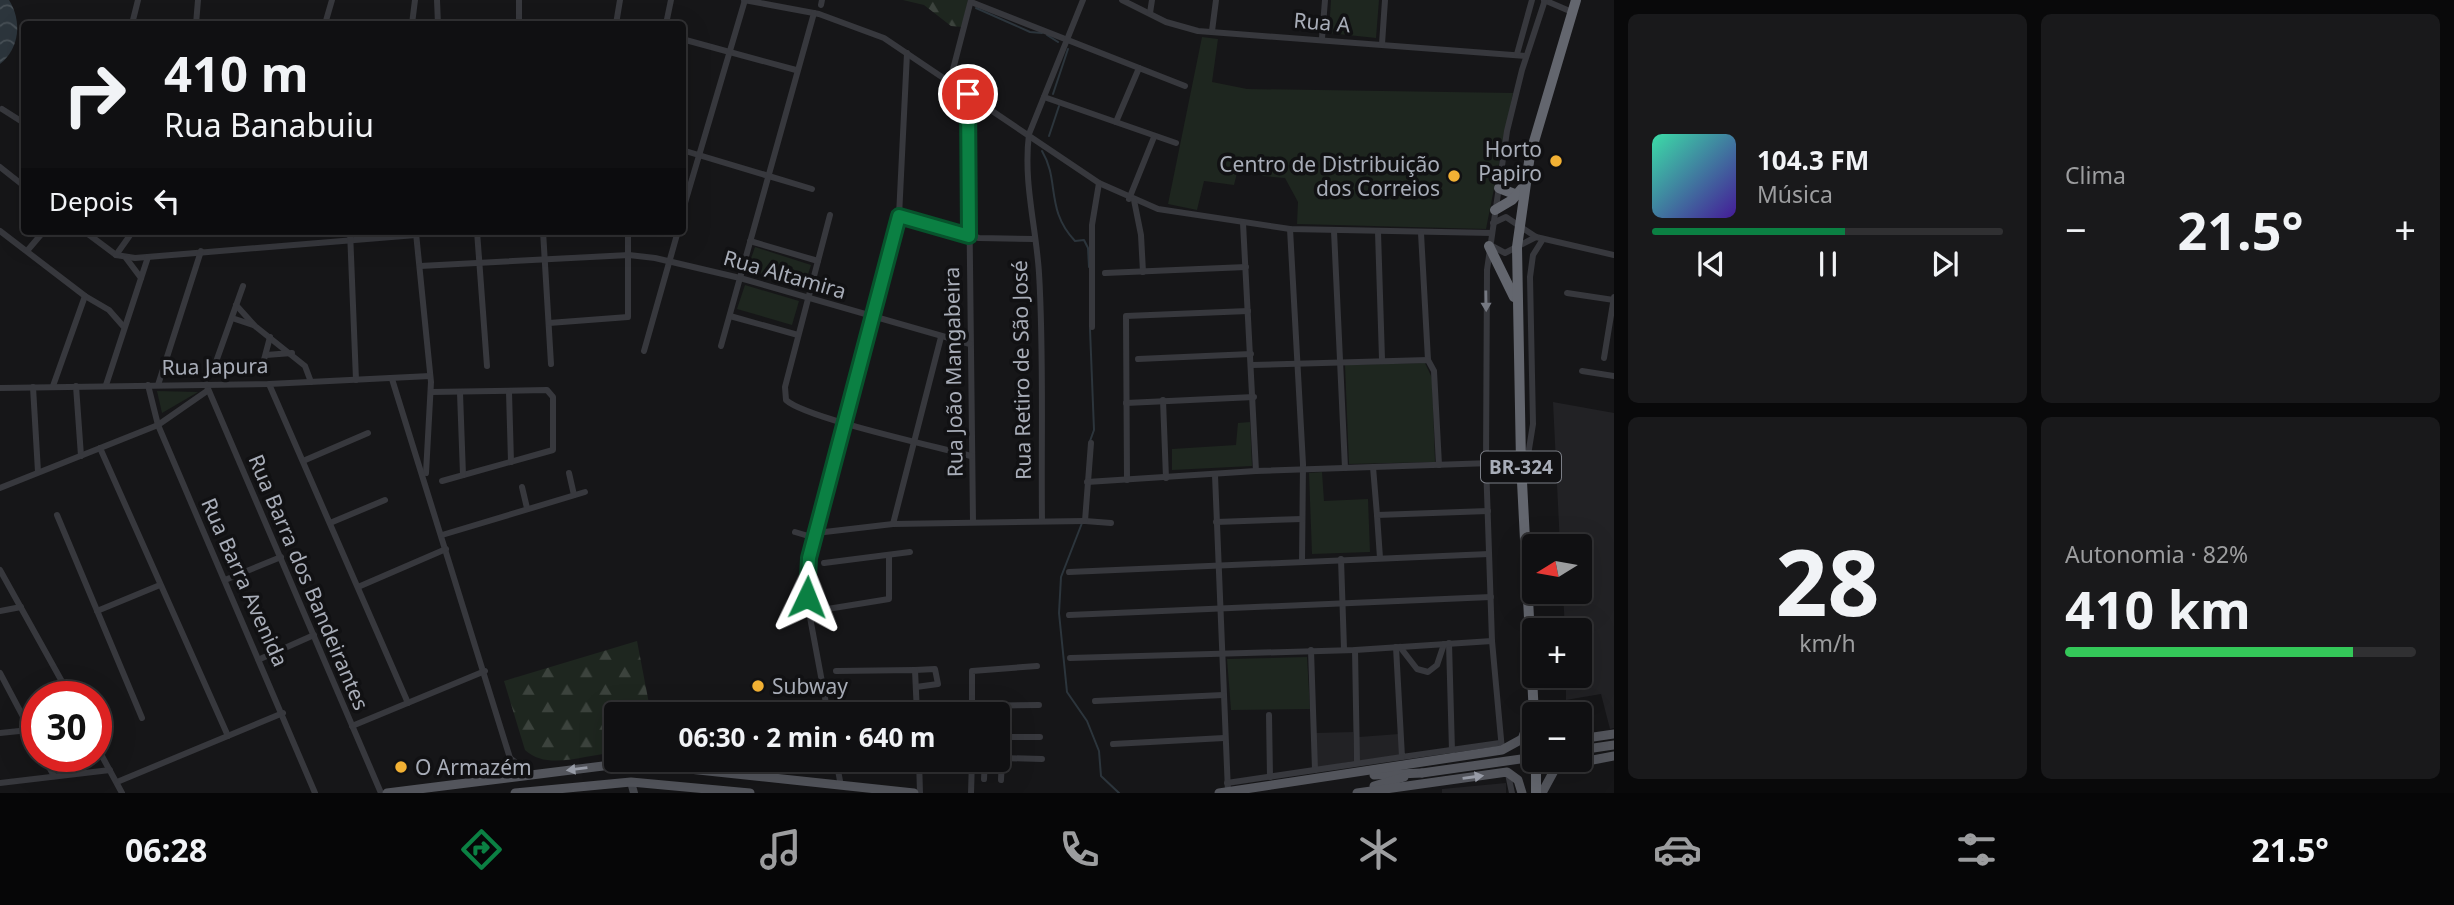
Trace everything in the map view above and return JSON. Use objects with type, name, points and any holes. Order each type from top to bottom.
[{"type":"highway","name":"BR-324","points":[[1534,702],[1521,462],[1517,247],[1521,191],[1576,0]]},
{"type":"highway","points":[[1499,188],[1521,191]]},
{"type":"highway","points":[[1495,211],[1521,191]]},
{"type":"highway","points":[[1490,244],[1516,302]]},
{"type":"highway","points":[[1537,772],[1539,793]]},
{"type":"main road","points":[[1592,737],[1614,734]]},
{"type":"main road","points":[[1225,789],[1338,775],[1501,747],[1522,739]]},
{"type":"main road","points":[[1592,748],[1614,745]]},
{"type":"main road","points":[[1501,747],[1512,761],[1507,772]]},
{"type":"main road","points":[[1592,759],[1614,756]]},
{"type":"main road","points":[[1338,775],[1419,773],[1522,760]]},
{"type":"main road","points":[[387,793],[604,766]]},
{"type":"main road","points":[[714,790],[728,787],[733,782],[729,776],[720,772]]},
{"type":"main road","points":[[725,772],[914,793]]},
{"type":"main road","points":[[1357,793],[1507,772],[1518,780],[1518,793]]},
{"type":"main road","points":[[1539,793],[1552,772]]},
{"type":"main road","points":[[1347,793],[1419,773]]},
{"type":"main road","points":[[745,775],[737,778],[736,784],[750,793]]},
{"type":"main road","points":[[514,793],[645,782],[750,793]]},
{"type":"street","points":[[133,21],[138,0]]},
{"type":"street","points":[[197,21],[198,0]]},
{"type":"street","points":[[326,21],[332,0]]},
{"type":"street","points":[[412,21],[415,0]]},
{"type":"street","points":[[438,0],[438,21]]},
{"type":"street","points":[[519,0],[519,21]]},
{"type":"street","points":[[617,21],[620,0]]},
{"type":"street","points":[[667,21],[671,0]]},
{"type":"street","points":[[686,198],[744,0],[814,13],[869,31],[907,52],[1099,183],[1132,200],[1158,209],[1290,229],[1492,233]]},
{"type":"street","points":[[1029,134],[1065,39],[1083,0]]},
{"type":"street","name":"Rua A","points":[[1122,0],[1184,29],[1526,56]]},
{"type":"street","points":[[1150,13],[1152,0]]},
{"type":"street","points":[[1212,31],[1216,0]]},
{"type":"street","points":[[1322,38],[1325,0]]},
{"type":"street","points":[[1382,44],[1384,0]]},
{"type":"street","points":[[1517,54],[1532,0]]},
{"type":"street","points":[[1215,475],[1225,789],[1270,776],[1402,757],[1501,747],[1492,641],[1486,463],[1486,290],[1490,244],[1507,131],[1526,56],[1545,0],[1572,12]]},
{"type":"street","points":[[950,81],[971,1],[1185,86]]},
{"type":"street","points":[[721,346],[814,13]]},
{"type":"street","points":[[686,40],[796,70]]},
{"type":"street","points":[[826,702],[809,612],[806,557],[815,535],[846,422],[899,216],[907,52]]},
{"type":"street","points":[[1116,122],[1139,68]]},
{"type":"street","name":"Rua João Mangabeira","points":[[968,94],[972,522]]},
{"type":"street","points":[[1044,97],[1176,143]]},
{"type":"street","points":[[2,109],[21,121]]},
{"type":"street","name":"Rua Retiro de São José","points":[[1029,134],[1028,192],[1039,275],[1042,521]]},
{"type":"street","points":[[1143,272],[1141,234],[1132,200],[1154,137]]},
{"type":"street","points":[[686,151],[812,189]]},
{"type":"street","points":[[0,167],[21,184]]},
{"type":"street","points":[[1092,327],[1092,225],[1099,183]]},
{"type":"street","points":[[830,215],[785,387],[784,394],[789,404],[971,456]]},
{"type":"street","points":[[899,216],[984,239],[1034,239]]},
{"type":"street","points":[[1493,223],[1506,217],[1540,238],[1614,255]]},
{"type":"street","points":[[1243,223],[1256,471]]},
{"type":"street","points":[[1290,229],[1302,471],[1302,562]]},
{"type":"street","points":[[1334,231],[1345,468]]},
{"type":"street","points":[[1378,232],[1382,359]]},
{"type":"street","points":[[1421,233],[1428,360],[1434,370],[1439,465]]},
{"type":"street","points":[[1,234],[85,296],[109,310],[123,326]]},
{"type":"street","points":[[27,251],[41,235]]},
{"type":"street","points":[[89,235],[116,255],[126,258],[400,235]]},
{"type":"street","points":[[116,255],[130,235]]},
{"type":"street","points":[[350,235],[356,380]]},
{"type":"street","points":[[416,235],[431,392],[425,478]]},
{"type":"street","points":[[478,235],[487,366]]},
{"type":"street","points":[[543,235],[551,363]]},
{"type":"street","points":[[549,323],[628,317],[628,235]]},
{"type":"street","points":[[644,351],[677,235]]},
{"type":"street","points":[[1490,244],[1500,253],[1540,238]]},
{"type":"street","points":[[1522,482],[1533,425],[1530,277],[1533,254],[1540,238]]},
{"type":"street","points":[[750,241],[818,261]]},
{"type":"street","points":[[158,384],[201,251]]},
{"type":"street","name":"Rua Altamira","points":[[420,266],[629,255],[670,261],[740,278],[874,319],[970,344]]},
{"type":"street","points":[[106,385],[123,326],[148,257]]},
{"type":"street","points":[[126,258],[141,278]]},
{"type":"street","points":[[1105,273],[1246,267]]},
{"type":"street","points":[[212,373],[243,286]]},
{"type":"street","points":[[1567,293],[1614,299],[1604,358]]},
{"type":"street","points":[[53,386],[85,296]]},
{"type":"street","points":[[236,305],[255,326],[292,353],[307,369],[311,382]]},
{"type":"street","points":[[1127,480],[1126,316],[1248,311]]},
{"type":"street","points":[[730,316],[799,335]]},
{"type":"street","points":[[232,318],[255,326]]},
{"type":"street","points":[[261,371],[271,337]]},
{"type":"street","points":[[894,524],[941,337]]},
{"type":"street","points":[[266,355],[292,353]]},
{"type":"street","points":[[1138,359],[1251,354]]},
{"type":"street","points":[[1252,365],[1382,359],[1428,360]]},
{"type":"street","points":[[1582,371],[1614,376]]},
{"type":"street","name":"Rua Japura","points":[[0,388],[158,384],[207,387],[430,376]]},
{"type":"street","points":[[392,379],[510,758],[503,779]]},
{"type":"street","points":[[269,384],[408,703]]},
{"type":"street","name":"Rua Barra Avenida","points":[[148,385],[158,425],[315,793]]},
{"type":"street","points":[[76,386],[81,456]]},
{"type":"street","points":[[33,387],[37,472]]},
{"type":"street","points":[[0,488],[158,425],[207,387]]},
{"type":"street","name":"Rua Barra dos Bandeirantes","points":[[207,387],[381,793]]},
{"type":"street","points":[[431,392],[509,393],[547,390],[552,393],[553,450],[442,481]]},
{"type":"street","points":[[460,393],[463,475]]},
{"type":"street","points":[[509,393],[511,462]]},
{"type":"street","points":[[1126,402],[1254,397]]},
{"type":"street","points":[[1163,400],[1166,478]]},
{"type":"street","points":[[303,461],[368,433]]},
{"type":"street","points":[[1081,521],[1091,443]]},
{"type":"street","points":[[100,447],[228,736]]},
{"type":"street","points":[[1087,482],[1256,471],[1521,462]]},
{"type":"street","points":[[1373,467],[1380,558]]},
{"type":"street","points":[[569,473],[574,495]]},
{"type":"street","points":[[522,487],[527,508]]},
{"type":"street","points":[[442,535],[586,492]]},
{"type":"street","points":[[330,523],[385,500]]},
{"type":"street","points":[[1377,515],[1488,511]]},
{"type":"street","points":[[57,515],[142,718]]},
{"type":"street","points":[[1216,522],[1302,519]]},
{"type":"street","points":[[795,532],[815,535],[894,524],[1042,521],[1111,523]]},
{"type":"street","points":[[358,587],[446,550]]},
{"type":"street","points":[[824,563],[910,552]]},
{"type":"street","points":[[1069,572],[1489,554]]},
{"type":"street","points":[[809,612],[889,598],[889,555]]},
{"type":"street","points":[[225,580],[281,557]]},
{"type":"street","points":[[1340,559],[1343,649]]},
{"type":"street","points":[[0,570],[61,681]]},
{"type":"street","points":[[798,585],[806,581]]},
{"type":"street","points":[[97,611],[160,585]]},
{"type":"street","points":[[1069,615],[1491,597]]},
{"type":"street","points":[[0,611],[21,607]]},
{"type":"street","points":[[260,659],[313,635]]},
{"type":"street","points":[[1070,658],[1355,650],[1492,641]]},
{"type":"street","points":[[1398,647],[1417,669],[1428,672],[1437,665],[1447,643]]},
{"type":"street","points":[[1447,643],[1452,751]]},
{"type":"street","points":[[1398,647],[1402,757]]},
{"type":"street","points":[[1311,650],[1315,771]]},
{"type":"street","points":[[1355,650],[1357,763]]},
{"type":"street","points":[[972,702],[972,671],[1037,666]]},
{"type":"street","points":[[836,671],[935,669],[938,684],[916,687]]},
{"type":"street","points":[[915,670],[917,702]]},
{"type":"street","points":[[352,726],[485,671]]},
{"type":"street","points":[[0,673],[21,714]]},
{"type":"street","points":[[1095,701],[1223,695]]},
{"type":"street","points":[[1010,705],[1039,705]]},
{"type":"street","points":[[117,782],[283,713]]},
{"type":"street","points":[[1269,715],[1270,776]]},
{"type":"street","points":[[0,733],[21,731]]},
{"type":"street","points":[[1010,737],[1040,737]]},
{"type":"street","points":[[1113,744],[1224,738]]},
{"type":"street","points":[[510,758],[532,775]]},
{"type":"street","points":[[1010,758],[1042,758]]},
{"type":"street","points":[[52,772],[54,776]]},
{"type":"street","points":[[0,783],[91,772]]},
{"type":"street","points":[[111,772],[122,793]]},
{"type":"street","points":[[838,772],[841,786]]},
{"type":"street","points":[[919,772],[920,793]]},
{"type":"street","points":[[971,793],[972,772]]},
{"type":"street","points":[[984,772],[984,779]]},
{"type":"street","points":[[1001,772],[1001,780]]},
{"type":"street","points":[[1550,793],[1559,772]]},
{"type":"street","points":[[632,782],[634,793]]},
{"type":"street","points":[[645,782],[647,793]]},
{"type":"street","points":[[1434,782],[1434,793]]},
{"type":"shaded area","points":[[1553,402],[1614,413],[1614,728],[1610,729],[1601,694],[1566,700],[1566,688],[1592,688],[1592,618],[1564,618],[1564,604],[1592,604],[1592,534],[1559,534]]},
{"type":"shaded area","points":[[1353,732],[1354,761],[1317,768],[1316,733]]},
{"type":"shaded area","points":[[1399,734],[1400,755],[1359,761],[1359,737]]},
{"type":"shaded area","points":[[1506,783],[1506,793],[1442,793],[1442,789]]},
{"type":"green space","points":[[903,0],[968,0],[962,27],[951,26],[924,5]]},
{"type":"green space","points":[[1331,0],[1379,0],[1376,38],[1329,33]]},
{"type":"green space","points":[[1202,37],[1218,39],[1212,82],[1247,89],[1513,93],[1486,229],[1297,224],[1298,202],[1285,178],[1262,176],[1266,162],[1241,157],[1234,185],[1204,181],[1197,210],[1168,204]]},
{"type":"green space","points":[[755,247],[811,265],[804,287],[747,270]]},
{"type":"green space","points":[[745,285],[799,301],[792,325],[737,309]]},
{"type":"green space","points":[[1425,363],[1432,378],[1435,462],[1349,464],[1345,365]]},
{"type":"green space","points":[[157,391],[198,392],[162,413]]},
{"type":"green space","points":[[1250,422],[1252,466],[1172,470],[1172,449],[1236,445],[1238,423]]},
{"type":"green space","points":[[1322,472],[1324,501],[1368,499],[1370,552],[1312,554],[1309,473]]},
{"type":"green space","points":[[637,641],[649,702],[604,702],[604,754],[569,760],[545,760],[525,750],[504,681]]},
{"type":"green space","points":[[1307,657],[1310,709],[1231,710],[1227,659]]},
{"type":"water","points":[[0,0],[9,0],[13,8],[17,34],[12,50],[0,64]]},
{"type":"waterway","points":[[976,8],[1030,32],[1042,33]]},
{"type":"waterway","points":[[1047,35],[1058,42]]},
{"type":"waterway","points":[[1053,94],[1068,49]]},
{"type":"waterway","points":[[1049,136],[1059,106]]},
{"type":"waterway","points":[[1042,151],[1051,173],[1060,218],[1075,241],[1084,240],[1088,248],[1089,267]]},
{"type":"waterway","points":[[1090,329],[1094,430],[1090,441]]},
{"type":"waterway","points":[[1082,523],[1061,577],[1059,613],[1067,692],[1087,721],[1099,751],[1101,776],[1119,793]]},
{"type":"place","name":"Horto Papiro","points":[[1556,161]]},
{"type":"place","name":"Centro de Distribuição dos Correios","points":[[1454,176]]},
{"type":"place","name":"Subway","points":[[758,686]]},
{"type":"place","name":"O Armazém","points":[[401,767]]},
{"type":"route","points":[[807,597],[809,558],[899,216],[969,236],[968,94]]}]
